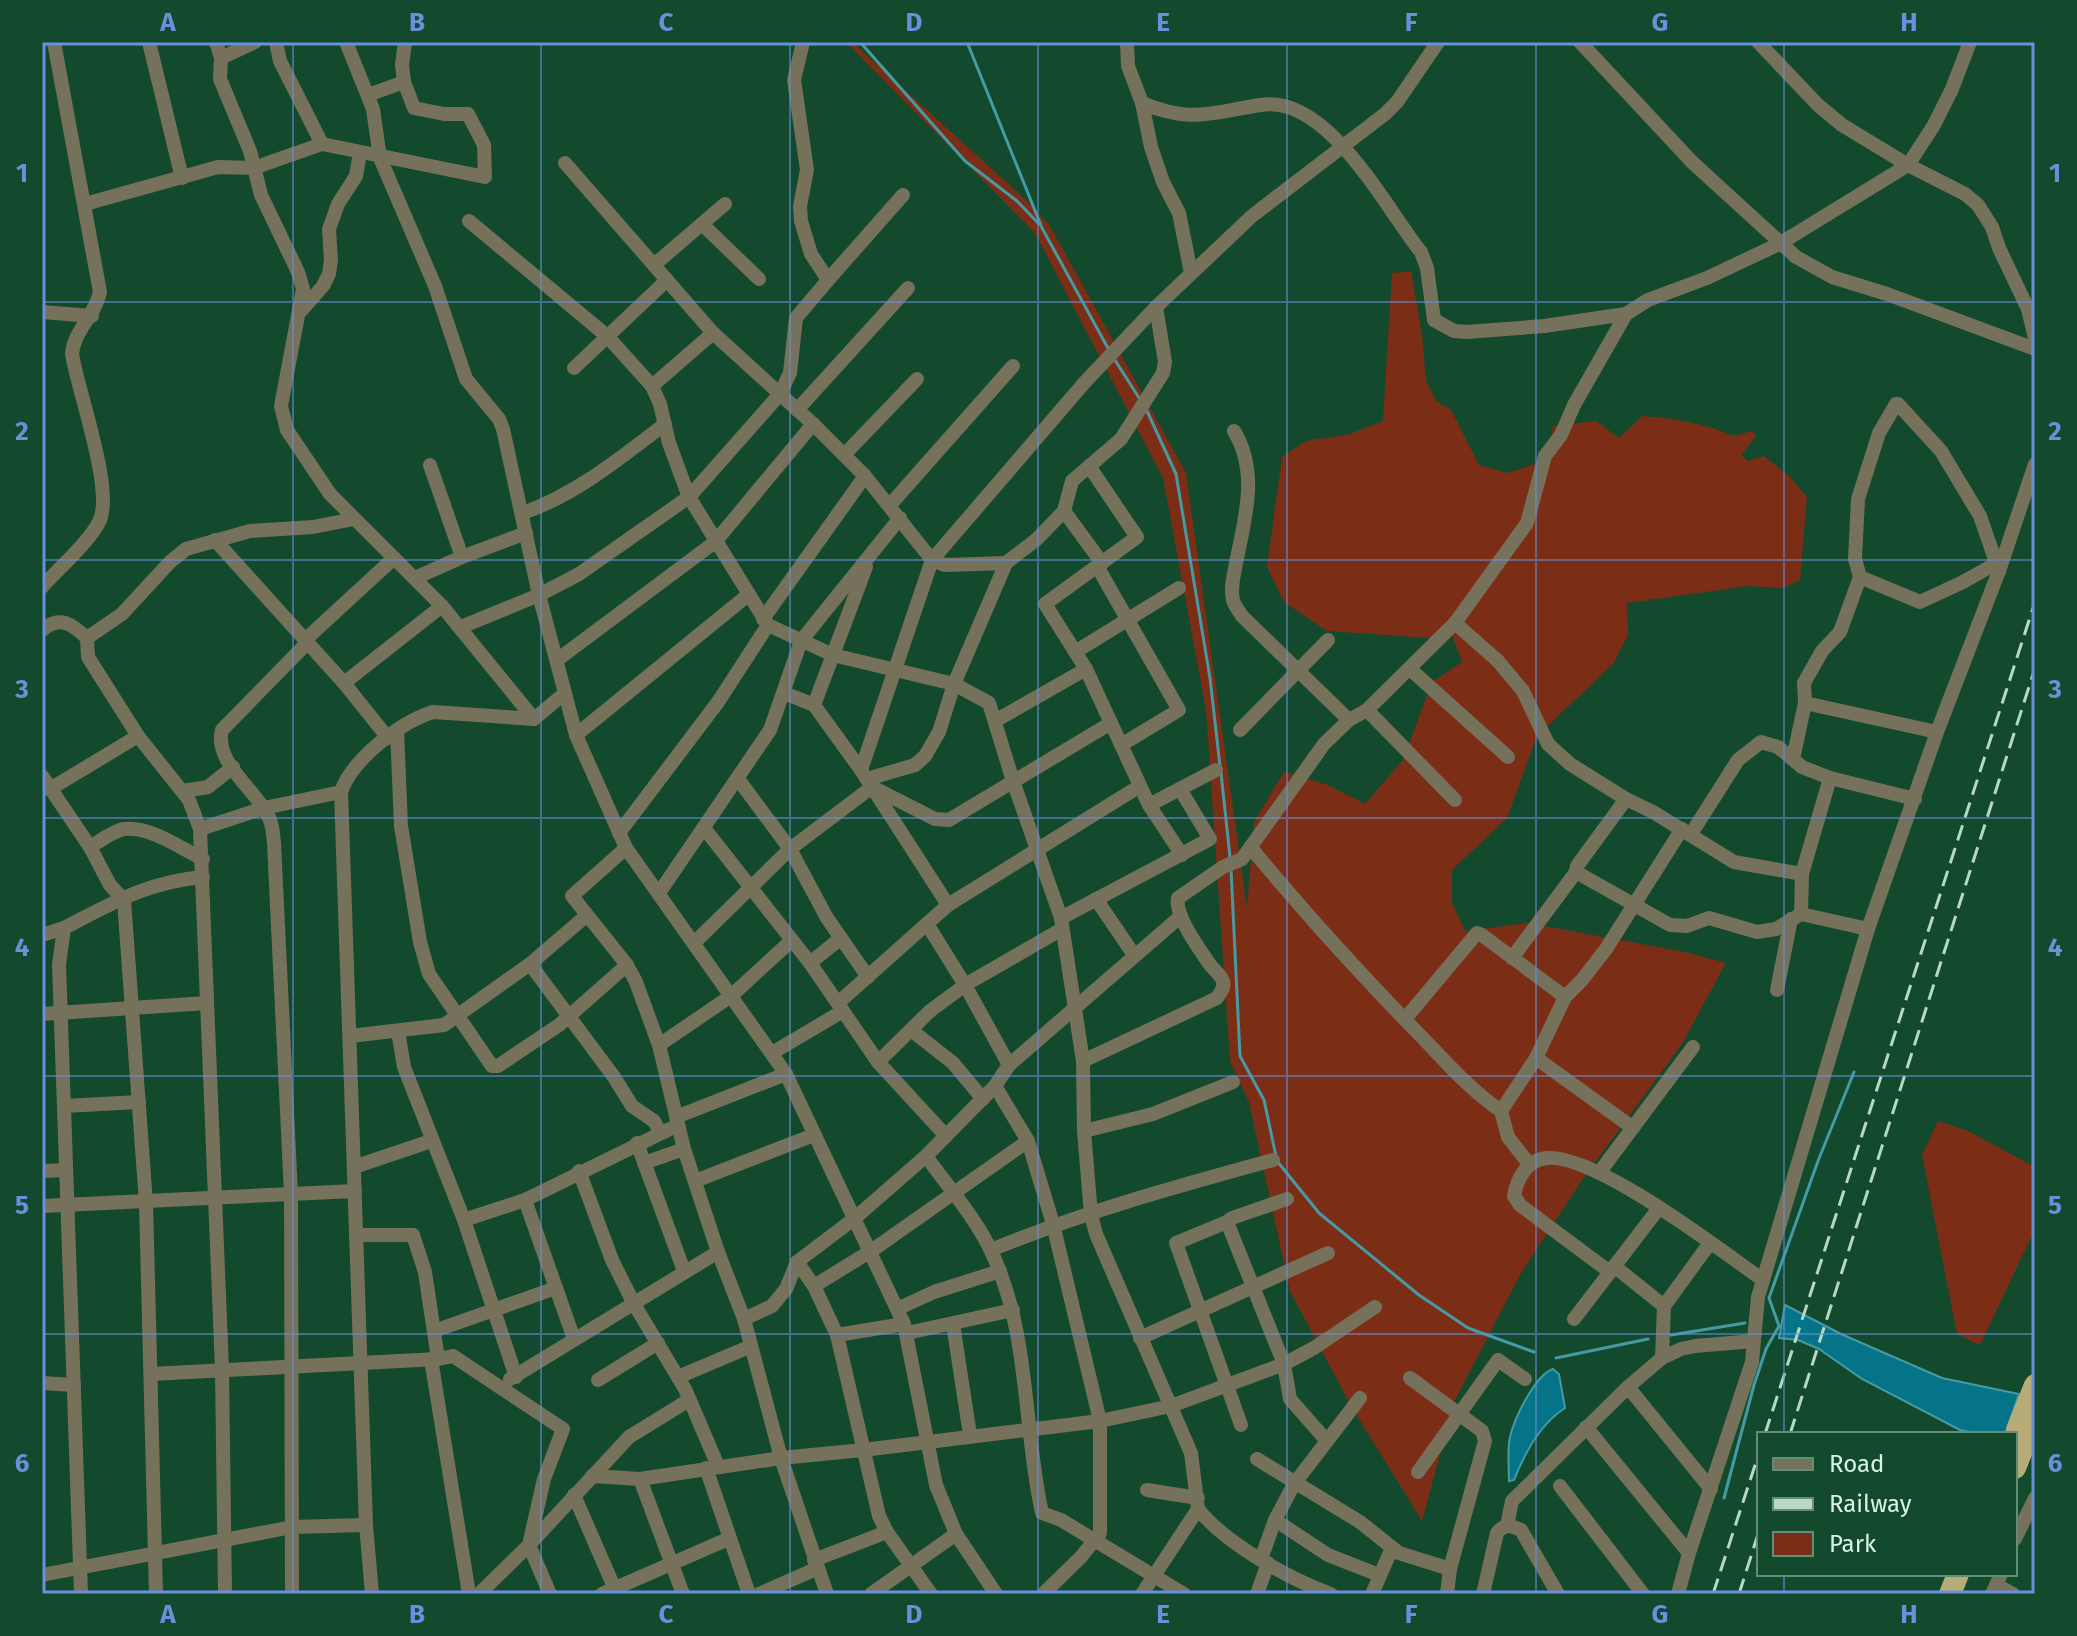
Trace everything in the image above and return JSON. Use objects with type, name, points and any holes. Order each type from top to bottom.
[{"type":"highway","points":[[2017,1459],[2026,1419]]},
{"type":"street","points":[[42,587],[98,525],[104,509],[103,486],[72,354],[75,337],[92,316],[100,292],[54,42]]},
{"type":"street","points":[[149,42],[182,178]]},
{"type":"street","points":[[216,42],[221,58],[220,79],[250,151],[265,206],[300,278],[304,296],[281,406],[283,421],[323,486],[442,606],[534,719]]},
{"type":"street","points":[[221,58],[255,42]]},
{"type":"street","points":[[276,42],[280,61],[322,144]]},
{"type":"street","points":[[346,42],[375,117],[380,158],[435,286],[466,379],[501,423],[539,595],[576,735],[626,848],[786,1074],[897,1309],[905,1329],[936,1485],[956,1534],[996,1594]]},
{"type":"street","points":[[85,204],[218,167],[254,168],[322,144],[485,177],[484,145],[468,114],[418,110],[413,106],[404,82],[402,65],[405,42]]},
{"type":"street","points":[[803,42],[794,80],[807,170],[800,206],[801,221],[811,254],[828,280]]},
{"type":"street","points":[[1127,42],[1128,66],[1142,103],[1151,147],[1163,182],[1179,213],[1191,273]]},
{"type":"street","points":[[1580,42],[1692,162],[1779,244],[1816,270],[2035,349]]},
{"type":"street","points":[[1758,42],[1818,105],[1842,125],[1908,165],[1965,194],[1986,215],[2028,309],[2035,338]]},
{"type":"street","points":[[1142,103],[1167,113],[1191,117],[1265,104],[1284,105],[1314,120],[1342,147],[1385,200],[1425,258],[1432,317],[1437,323],[1457,332],[1467,332],[1544,326],[1626,314],[1648,300],[1707,278],[1779,244],[1908,165],[1934,125],[1970,42]]},
{"type":"street","points":[[867,779],[895,670],[932,560],[1085,382],[1156,307],[1252,216],[1391,109],[1434,44]]},
{"type":"street","points":[[368,95],[404,82]]},
{"type":"street","points":[[300,311],[326,281],[331,260],[329,229],[338,204],[356,176],[360,153]]},
{"type":"street","points":[[565,163],[713,333],[865,476],[932,560],[954,566],[1006,563]]},
{"type":"street","points":[[461,627],[539,595],[579,574],[689,497],[780,394],[790,373],[796,318],[903,195]]},
{"type":"street","points":[[654,265],[725,204]]},
{"type":"street","points":[[469,221],[607,336],[652,386],[689,497],[766,622],[833,655],[954,684],[989,703],[1062,924],[1083,1061],[1084,1131],[1091,1215],[1099,1245],[1191,1453],[1198,1504],[1225,1535],[1300,1583],[1331,1594]]},
{"type":"street","points":[[702,224],[759,279]]},
{"type":"street","points":[[574,368],[667,280]]},
{"type":"street","points":[[797,410],[908,288]]},
{"type":"street","points":[[695,942],[867,779],[915,765],[925,756],[939,732],[954,684],[1006,563],[1037,539],[1064,511],[1072,481],[1125,435],[1135,414],[1163,373],[1165,362],[1156,307]]},
{"type":"street","points":[[42,312],[92,316]]},
{"type":"street","points":[[1083,1061],[1217,998],[1222,991],[1222,980],[1197,946],[1181,916],[1178,898],[1247,854],[1324,744],[1349,720],[1367,710],[1455,623],[1527,523],[1545,456],[1561,435],[1574,405],[1626,314]]},
{"type":"street","points":[[652,386],[713,333]]},
{"type":"street","points":[[890,505],[1013,366]]},
{"type":"street","points":[[844,455],[917,379]]},
{"type":"street","points":[[1793,759],[1805,703],[1804,683],[1822,651],[1840,632],[1860,577],[1855,559],[1858,499],[1879,433],[1898,404],[1941,451],[1980,516],[1989,535],[1997,567]]},
{"type":"street","points":[[523,513],[585,483],[665,424]]},
{"type":"street","points":[[557,660],[715,542],[813,424]]},
{"type":"street","points":[[1234,431],[1245,450],[1249,480],[1243,534],[1232,584],[1233,602],[1242,616],[1349,720]]},
{"type":"street","points":[[1678,1594],[1752,1362],[1758,1297],[1868,929],[2035,464]]},
{"type":"street","points":[[430,465],[462,557]]},
{"type":"street","points":[[1089,466],[1137,537],[1045,604],[1086,669],[1149,805],[1182,855]]},
{"type":"street","points":[[619,833],[718,702],[766,622],[865,476]]},
{"type":"street","points":[[1064,511],[1100,564],[1179,710],[1121,745]]},
{"type":"street","points":[[659,893],[770,730],[801,641],[900,518]]},
{"type":"street","points":[[87,638],[122,614],[178,554],[195,545],[250,531],[313,527],[354,519]]},
{"type":"street","points":[[415,578],[526,533]]},
{"type":"street","points":[[215,540],[393,734],[401,826],[420,942],[431,978],[494,1067],[551,1031],[627,965]]},
{"type":"street","points":[[814,705],[872,552]]},
{"type":"street","points":[[292,1594],[291,1194],[274,843],[270,820],[264,808],[233,767],[221,745],[222,730],[307,640],[394,558]]},
{"type":"street","points":[[1860,577],[1920,602],[1997,567]]},
{"type":"street","points":[[1075,652],[1179,588]]},
{"type":"street","points":[[576,735],[748,595]]},
{"type":"street","points":[[344,683],[442,606]]},
{"type":"street","points":[[42,630],[61,621],[70,623],[87,638],[88,657],[138,736],[183,791],[195,811],[200,829],[222,1369],[225,1594]]},
{"type":"street","points":[[1455,623],[1498,661],[1523,691],[1548,744],[1570,764],[1734,862],[1802,874]]},
{"type":"street","points":[[1240,730],[1328,640]]},
{"type":"street","points":[[995,721],[1086,669]]},
{"type":"street","points":[[1410,669],[1508,757]]},
{"type":"street","points":[[372,1594],[366,1525],[341,792],[348,773],[393,734],[433,712],[534,719],[565,693]]},
{"type":"street","points":[[784,693],[814,705],[867,779],[948,905]]},
{"type":"street","points":[[1805,703],[1937,732]]},
{"type":"street","points":[[1367,710],[1455,800]]},
{"type":"street","points":[[867,779],[941,820],[954,818],[1111,723]]},
{"type":"street","points":[[138,736],[46,783],[90,847],[110,885],[124,897],[146,1203],[156,1594]]},
{"type":"street","points":[[1501,1111],[1536,1058],[1565,997],[1606,949],[1633,905],[1738,760],[1761,742],[1778,747],[1802,767],[1830,778],[1915,799]]},
{"type":"street","points":[[183,791],[208,787],[233,767]]},
{"type":"street","points":[[1149,805],[1216,770]]},
{"type":"street","points":[[1777,990],[1796,916],[1802,874],[1830,778]]},
{"type":"street","points":[[738,779],[790,849],[820,906],[868,977]]},
{"type":"street","points":[[772,1053],[841,1007],[868,977],[948,905],[1140,786]]},
{"type":"street","points":[[878,1062],[930,1011],[965,985],[1096,899],[1210,839],[1180,789]]},
{"type":"street","points":[[200,829],[264,808],[341,792]]},
{"type":"street","points":[[1512,958],[1626,799]]},
{"type":"street","points":[[704,828],[810,963],[878,1062],[946,1136]]},
{"type":"street","points":[[90,847],[116,832],[132,829],[151,833],[203,859]]},
{"type":"street","points":[[626,848],[572,895],[627,965],[659,1045],[684,1149],[744,1319],[781,1458],[827,1594]]},
{"type":"street","points":[[1247,854],[1478,1095],[1501,1111],[1508,1137],[1529,1164]]},
{"type":"street","points":[[1576,872],[1670,925],[1687,926],[1709,918],[1757,932],[1776,929],[1796,916],[1868,929]]},
{"type":"street","points":[[42,935],[64,928],[124,897],[168,881],[203,877]]},
{"type":"street","points":[[1096,899],[1134,955]]},
{"type":"street","points":[[350,1036],[444,1025],[530,964],[586,916]]},
{"type":"street","points":[[744,1319],[765,1311],[779,1299],[797,1262],[855,1218],[926,1156],[995,1086],[1009,1065],[1181,916]]},
{"type":"street","points":[[927,924],[1009,1065]]},
{"type":"street","points":[[64,928],[59,965],[81,1594]]},
{"type":"street","points":[[1405,1019],[1477,933],[1565,997]]},
{"type":"street","points":[[810,963],[841,938]]},
{"type":"street","points":[[659,1045],[731,996],[791,941]]},
{"type":"street","points":[[530,964],[632,1106],[654,1121],[660,1132]]},
{"type":"street","points":[[42,1014],[207,1003]]},
{"type":"street","points":[[911,1030],[953,1063],[983,1099]]},
{"type":"street","points":[[398,1031],[404,1067],[464,1220],[516,1377]]},
{"type":"street","points":[[1599,1173],[1693,1047]]},
{"type":"street","points":[[1536,1058],[1633,1128]]},
{"type":"street","points":[[464,1220],[525,1200],[677,1121],[786,1074]]},
{"type":"street","points":[[1084,1131],[1153,1114],[1233,1082]]},
{"type":"street","points":[[995,1086],[1028,1141],[1053,1224],[1100,1421],[1102,1524],[1097,1541],[1043,1594]]},
{"type":"street","points":[[64,1106],[139,1102]]},
{"type":"street","points":[[695,1181],[814,1135]]},
{"type":"street","points":[[354,1167],[431,1141]]},
{"type":"street","points":[[814,1286],[871,1251],[1028,1141]]},
{"type":"street","points":[[637,1143],[684,1271]]},
{"type":"street","points":[[644,1163],[684,1149]]},
{"type":"street","points":[[926,1156],[991,1250],[1013,1310],[1042,1513],[1061,1520],[1184,1594]]},
{"type":"street","points":[[1664,1306],[1520,1205],[1514,1196],[1516,1185],[1529,1164],[1546,1158],[1581,1164],[1659,1208],[1763,1280]]},
{"type":"street","points":[[991,1250],[1053,1224],[1273,1160]]},
{"type":"street","points":[[42,1171],[66,1170]]},
{"type":"street","points":[[579,1171],[609,1252],[634,1304],[689,1400],[712,1467],[728,1539],[749,1594]]},
{"type":"street","points":[[42,1206],[355,1191]]},
{"type":"street","points":[[1241,1425],[1224,1385],[1176,1243],[1179,1239],[1287,1199]]},
{"type":"street","points":[[525,1200],[574,1339]]},
{"type":"street","points":[[1574,1319],[1659,1208]]},
{"type":"street","points":[[1227,1222],[1284,1364],[1290,1399],[1326,1440]]},
{"type":"street","points":[[356,1235],[413,1235],[425,1272],[435,1359],[478,1593]]},
{"type":"street","points":[[1662,1358],[1664,1306],[1710,1243]]},
{"type":"street","points":[[494,1383],[516,1377],[718,1252]]},
{"type":"street","points":[[1140,1338],[1328,1253]]},
{"type":"street","points":[[797,1262],[814,1286],[837,1335],[876,1509],[887,1532],[931,1594]]},
{"type":"street","points":[[897,1309],[934,1292],[1000,1271]]},
{"type":"street","points":[[434,1331],[556,1288]]},
{"type":"street","points":[[592,1476],[640,1479],[781,1458],[1100,1421],[1171,1406],[1284,1364],[1375,1307]]},
{"type":"street","points":[[837,1335],[953,1324],[1013,1310]]},
{"type":"street","points":[[953,1324],[970,1435]]},
{"type":"street","points":[[1483,1594],[1497,1533],[1507,1526],[1512,1501],[1628,1387],[1662,1358],[1681,1349],[1754,1341]]},
{"type":"street","points":[[598,1380],[658,1343]]},
{"type":"street","points":[[678,1377],[749,1347]]},
{"type":"street","points":[[151,1374],[453,1356],[563,1429],[544,1479],[529,1545],[550,1594]]},
{"type":"street","points":[[1418,1472],[1498,1360],[1525,1379]]},
{"type":"street","points":[[1410,1378],[1461,1413],[1482,1431],[1485,1441],[1450,1569],[1447,1594]]},
{"type":"street","points":[[42,1383],[74,1385]]},
{"type":"street","points":[[1628,1387],[1711,1489]]},
{"type":"street","points":[[1257,1594],[1275,1520],[1294,1484],[1360,1398]]},
{"type":"street","points":[[478,1593],[529,1545],[629,1437],[689,1400]]},
{"type":"street","points":[[1586,1427],[1689,1553]]},
{"type":"street","points":[[1257,1459],[1360,1522],[1392,1548],[1450,1569]]},
{"type":"street","points":[[640,1479],[683,1594]]},
{"type":"street","points":[[1560,1486],[1643,1594]]},
{"type":"street","points":[[1147,1490],[1198,1504]]},
{"type":"street","points":[[574,1495],[611,1592],[728,1539]]},
{"type":"street","points":[[2030,1522],[2035,1498]]},
{"type":"street","points":[[1142,1594],[1198,1504]]},
{"type":"street","points":[[1275,1520],[1328,1555],[1379,1575]]},
{"type":"street","points":[[42,1575],[292,1527],[366,1525]]},
{"type":"street","points":[[1507,1526],[1521,1530],[1558,1594]]},
{"type":"street","points":[[759,1594],[815,1564],[887,1532]]},
{"type":"street","points":[[871,1594],[956,1534]]},
{"type":"street","points":[[1372,1594],[1392,1548]]},
{"type":"street","points":[[1996,1584],[2013,1594]]},
{"type":"green space","points":[[846,42],[852,42],[1027,201],[1050,226],[1186,473],[1247,908],[1254,822],[1284,772],[1328,785],[1365,804],[1403,760],[1432,682],[1462,662],[1451,633],[1429,638],[1327,631],[1284,602],[1267,567],[1282,457],[1306,441],[1350,434],[1383,421],[1392,273],[1411,271],[1426,381],[1436,401],[1451,410],[1479,465],[1507,473],[1548,460],[1553,426],[1596,421],[1619,438],[1642,416],[1653,417],[1700,424],[1733,436],[1753,431],[1756,436],[1741,455],[1748,461],[1764,456],[1789,476],[1807,497],[1800,580],[1783,588],[1748,586],[1627,603],[1628,635],[1613,664],[1537,736],[1507,818],[1452,870],[1452,903],[1465,931],[1528,923],[1685,952],[1726,963],[1682,1044],[1580,1183],[1520,1275],[1454,1402],[1422,1521],[1351,1406],[1290,1291],[1249,1102],[1230,1061],[1206,710],[1163,478],[1035,233]]},
{"type":"green space","points":[[1938,1121],[1968,1131],[2035,1167],[2035,1229],[1980,1345],[1957,1334],[1922,1155]]},
{"type":"water","points":[[1785,1305],[1841,1334],[1942,1378],[2019,1394],[2006,1432],[1960,1430],[1862,1379],[1819,1349],[1798,1340],[1779,1338]]},
{"type":"water","points":[[1553,1369],[1559,1374],[1565,1408],[1541,1430],[1528,1449],[1514,1480],[1509,1481],[1508,1454],[1512,1429],[1526,1398],[1539,1380]]},
{"type":"waterway","points":[[860,42],[965,161],[1017,201],[1039,224]]},
{"type":"waterway","points":[[967,42],[1042,228],[1109,350]]},
{"type":"waterway","points":[[1113,357],[1141,401]]},
{"type":"waterway","points":[[1147,411],[1176,474],[1210,678],[1220,766]]},
{"type":"waterway","points":[[1221,773],[1230,857]]},
{"type":"waterway","points":[[1231,869],[1240,1056],[1264,1100],[1277,1161],[1319,1213],[1419,1295],[1468,1328],[1534,1352]]},
{"type":"waterway","points":[[1724,1498],[1754,1385],[1766,1349],[1779,1326],[1769,1298],[1854,1072]]},
{"type":"waterway","points":[[1671,1335],[1745,1323]]},
{"type":"waterway","points":[[1556,1358],[1648,1339]]},
{"type":"railway","points":[[1766,1432],[2035,602]]},
{"type":"railway","points":[[1791,1432],[2035,668]]},
{"type":"railway","points":[[1713,1594],[1757,1459]]},
{"type":"railway","points":[[1739,1594],[1757,1537]]}]
